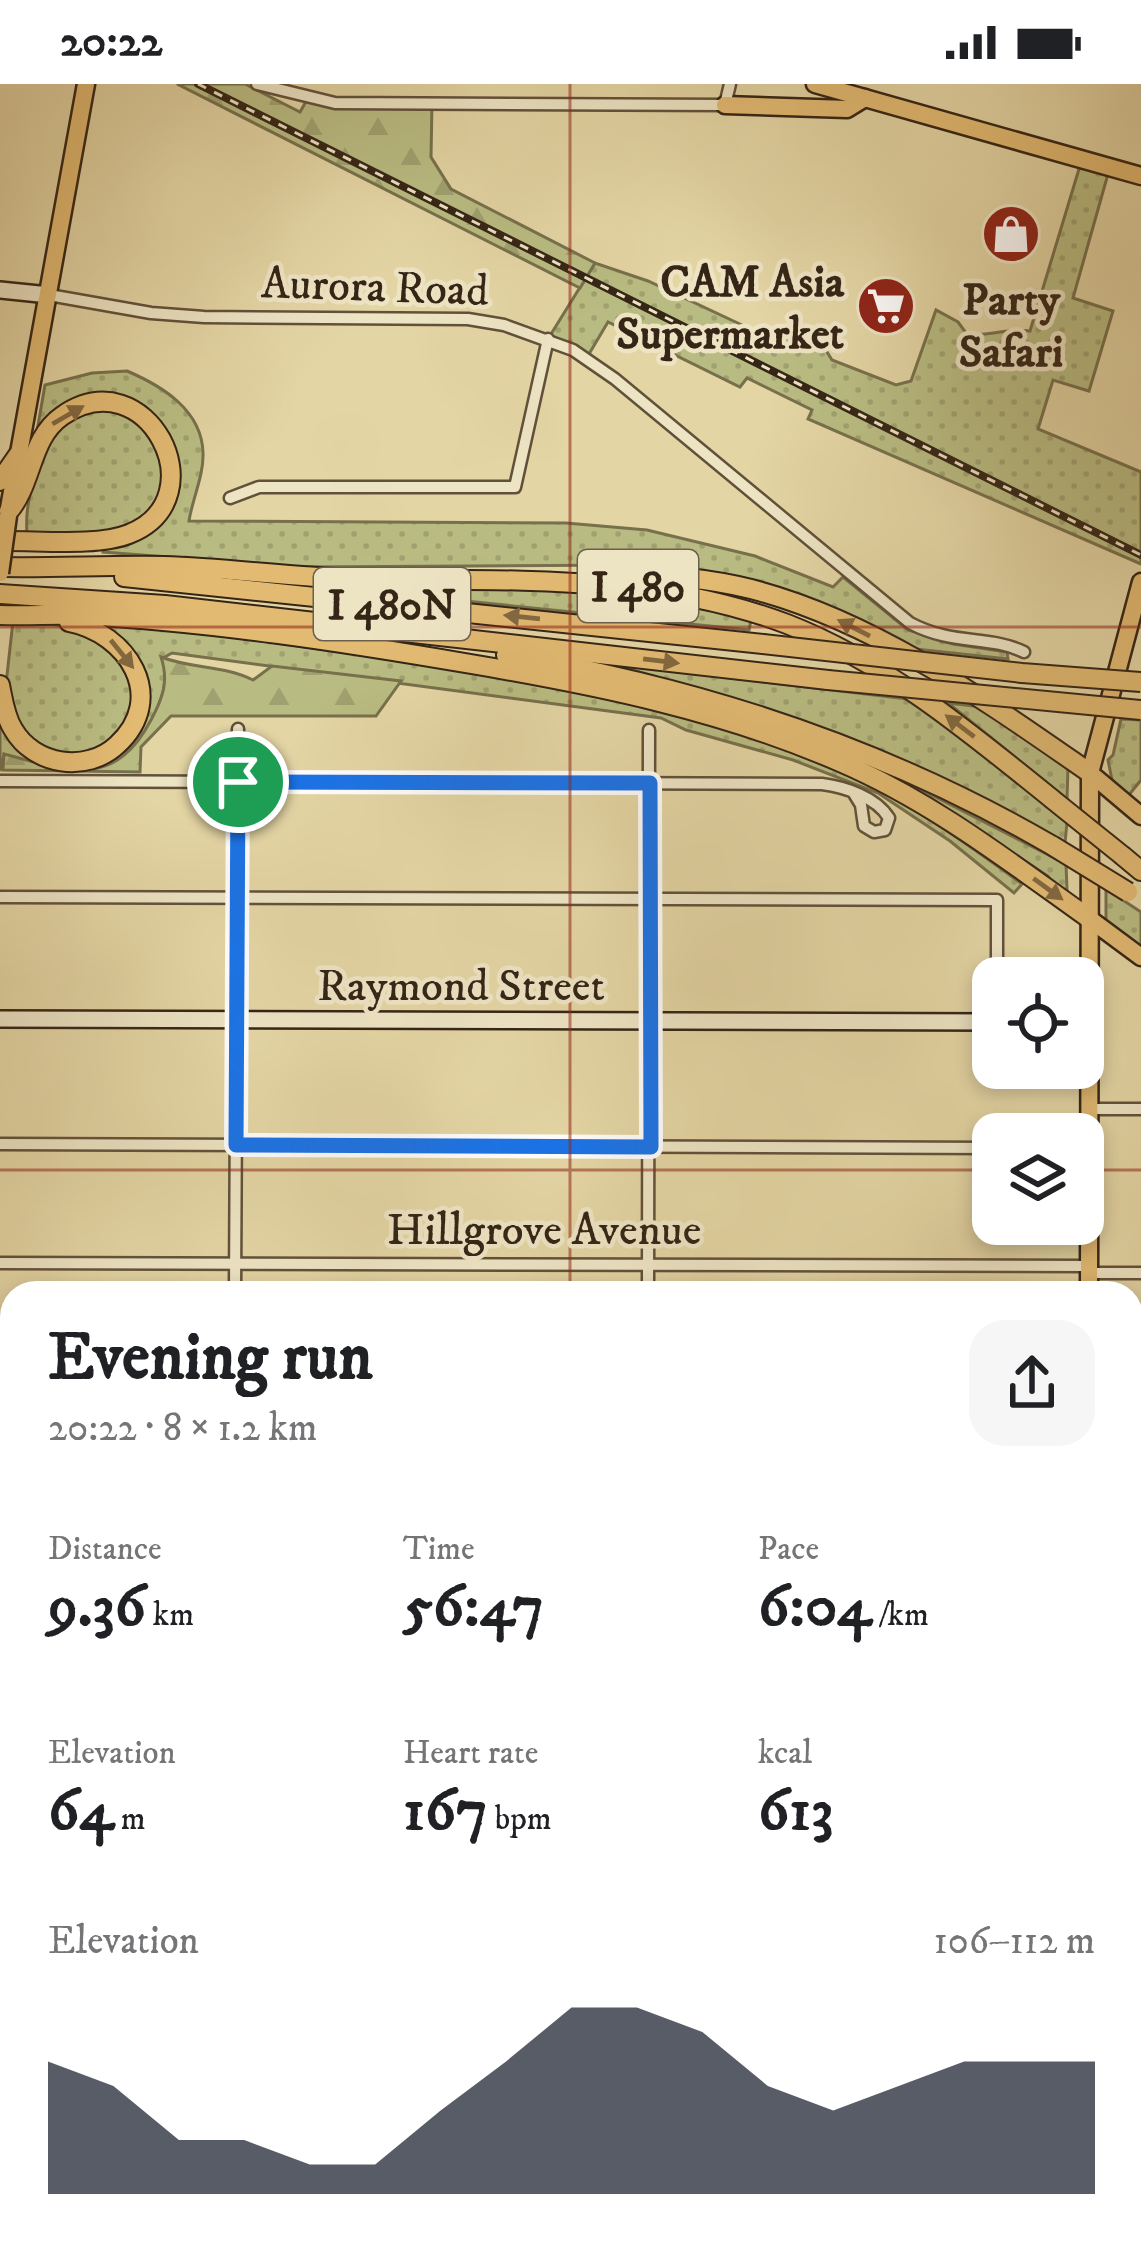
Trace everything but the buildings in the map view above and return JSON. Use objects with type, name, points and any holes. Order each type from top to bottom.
[{"type":"highway","points":[[0,541],[108,539],[134,532],[153,517],[168,493],[171,465],[163,439],[146,418],[118,404],[93,403],[67,412],[43,435],[26,484],[8,513]]},
{"type":"highway","points":[[0,481],[18,455]]},
{"type":"highway","name":"I 480","points":[[7,569],[166,566],[304,577],[652,588],[722,603],[847,652],[908,688],[1141,871]]},
{"type":"highway","name":"I 480N","points":[[7,569],[1141,682]]},
{"type":"highway","points":[[496,581],[563,571],[666,575],[730,585],[796,603],[919,663],[1090,772]]},
{"type":"highway","name":"I 480","points":[[0,594],[130,601],[378,630],[627,677],[765,716],[916,775],[1053,846],[1134,896]]},
{"type":"highway","points":[[0,685],[16,735],[40,755],[61,762],[104,754],[126,735],[136,715],[137,677],[130,658],[115,642],[77,624],[8,615]]},
{"type":"highway","points":[[8,615],[132,618],[280,635],[522,673],[680,708],[784,740],[891,787],[967,831],[1087,917]]},
{"type":"highway","name":"I 480N","points":[[378,630],[1038,704],[1141,710]]},
{"type":"main road","points":[[7,569],[8,513],[86,84]]},
{"type":"main road","points":[[815,84],[1141,176]]},
{"type":"main road","points":[[724,105],[847,109],[865,98]]},
{"type":"main road","points":[[1087,957],[1090,772],[1141,582]]},
{"type":"main road","points":[[1090,772],[1141,816]]},
{"type":"main road","points":[[1087,917],[1141,957]]},
{"type":"main road","points":[[1088,1089],[1089,1113]]},
{"type":"main road","points":[[1088,1245],[1088,1281]]},
{"type":"street","points":[[257,84],[335,103],[724,105],[730,84]]},
{"type":"street","points":[[0,290],[49,295]]},
{"type":"street","name":"Aurora Road","points":[[49,295],[151,313],[468,320],[548,339],[615,379],[910,623],[950,639],[1010,645],[1024,652]]},
{"type":"street","points":[[230,498],[259,488],[514,488],[548,339]]},
{"type":"street","points":[[235,1281],[238,728]]},
{"type":"street","points":[[648,1281],[649,730]]},
{"type":"street","points":[[0,781],[822,784],[853,792]]},
{"type":"street","points":[[0,897],[997,900],[998,957]]},
{"type":"street","name":"Raymond Street","points":[[0,1019],[972,1022]]},
{"type":"street","points":[[1089,1109],[1141,1109]]},
{"type":"street","points":[[0,1144],[972,1148]]},
{"type":"street","name":"Hillgrove Avenue","points":[[0,1263],[647,1264],[1141,1274]]},
{"type":"green space","points":[[177,84],[245,84],[300,112],[308,98],[432,103],[431,157],[451,189],[595,263],[580,288]]},
{"type":"green space","points":[[1082,159],[1110,167],[1073,298],[1113,311],[1089,391],[1053,380],[1038,429],[1141,472],[1141,564],[808,419],[812,410],[747,378],[740,387],[608,322],[586,359],[548,339],[595,263],[648,281],[759,333],[788,330],[802,334],[822,344],[832,360],[896,385],[911,381],[936,310],[958,322],[966,333],[1030,331]]},
{"type":"green space","points":[[127,371],[166,392],[196,424],[203,461],[189,521],[566,523],[647,530],[755,556],[833,587],[843,577],[908,630],[953,644],[1007,652],[1008,659],[897,647],[863,625],[628,565],[298,567],[103,552],[103,544],[160,515],[172,451],[104,397],[37,431],[45,385],[92,373]]},
{"type":"green space","points":[[105,408],[133,415],[164,459],[160,498],[149,514],[119,531],[27,534],[31,490],[57,423]]},
{"type":"green space","points":[[347,584],[577,588],[670,597],[751,620],[749,630],[347,589]]},
{"type":"green space","points":[[13,621],[58,625],[88,634],[124,661],[133,698],[129,715],[106,743],[71,755],[52,753],[20,733],[6,684]]},
{"type":"green space","points":[[129,624],[455,670],[706,722],[810,757],[868,784],[1022,884],[1014,893],[950,841],[878,793],[661,718],[172,653],[163,658],[165,683],[155,713],[137,743],[121,758],[88,770],[4,755],[0,771],[0,705],[20,745],[101,763],[145,690],[99,625]]},
{"type":"green space","points":[[161,657],[253,680],[272,666],[401,681],[376,716],[171,716],[141,747],[140,772],[3,770],[4,754],[88,770],[121,757],[137,742],[159,704],[165,682]]},
{"type":"green space","points":[[612,664],[916,700],[1067,822],[1065,843],[957,786],[844,739]]},
{"type":"green space","points":[[948,703],[982,707],[1068,767],[1067,799]]},
{"type":"green space","points":[[1121,719],[1141,720],[1141,780],[1128,796],[1112,780],[1108,760]]},
{"type":"green space","points":[[916,791],[1066,864],[1067,890],[1055,887],[1048,876]]},
{"type":"green space","points":[[1106,889],[1141,912],[1141,948],[1106,922]]},
{"type":"railway","points":[[198,84],[1141,555]]},
{"type":"place","name":"Party Safari","points":[[1011,234]]},
{"type":"place","name":"CAM Asia Supermarket","points":[[886,306]]},
{"type":"route","points":[[238,782],[650,783],[651,1147],[236,1145],[238,782]]}]
